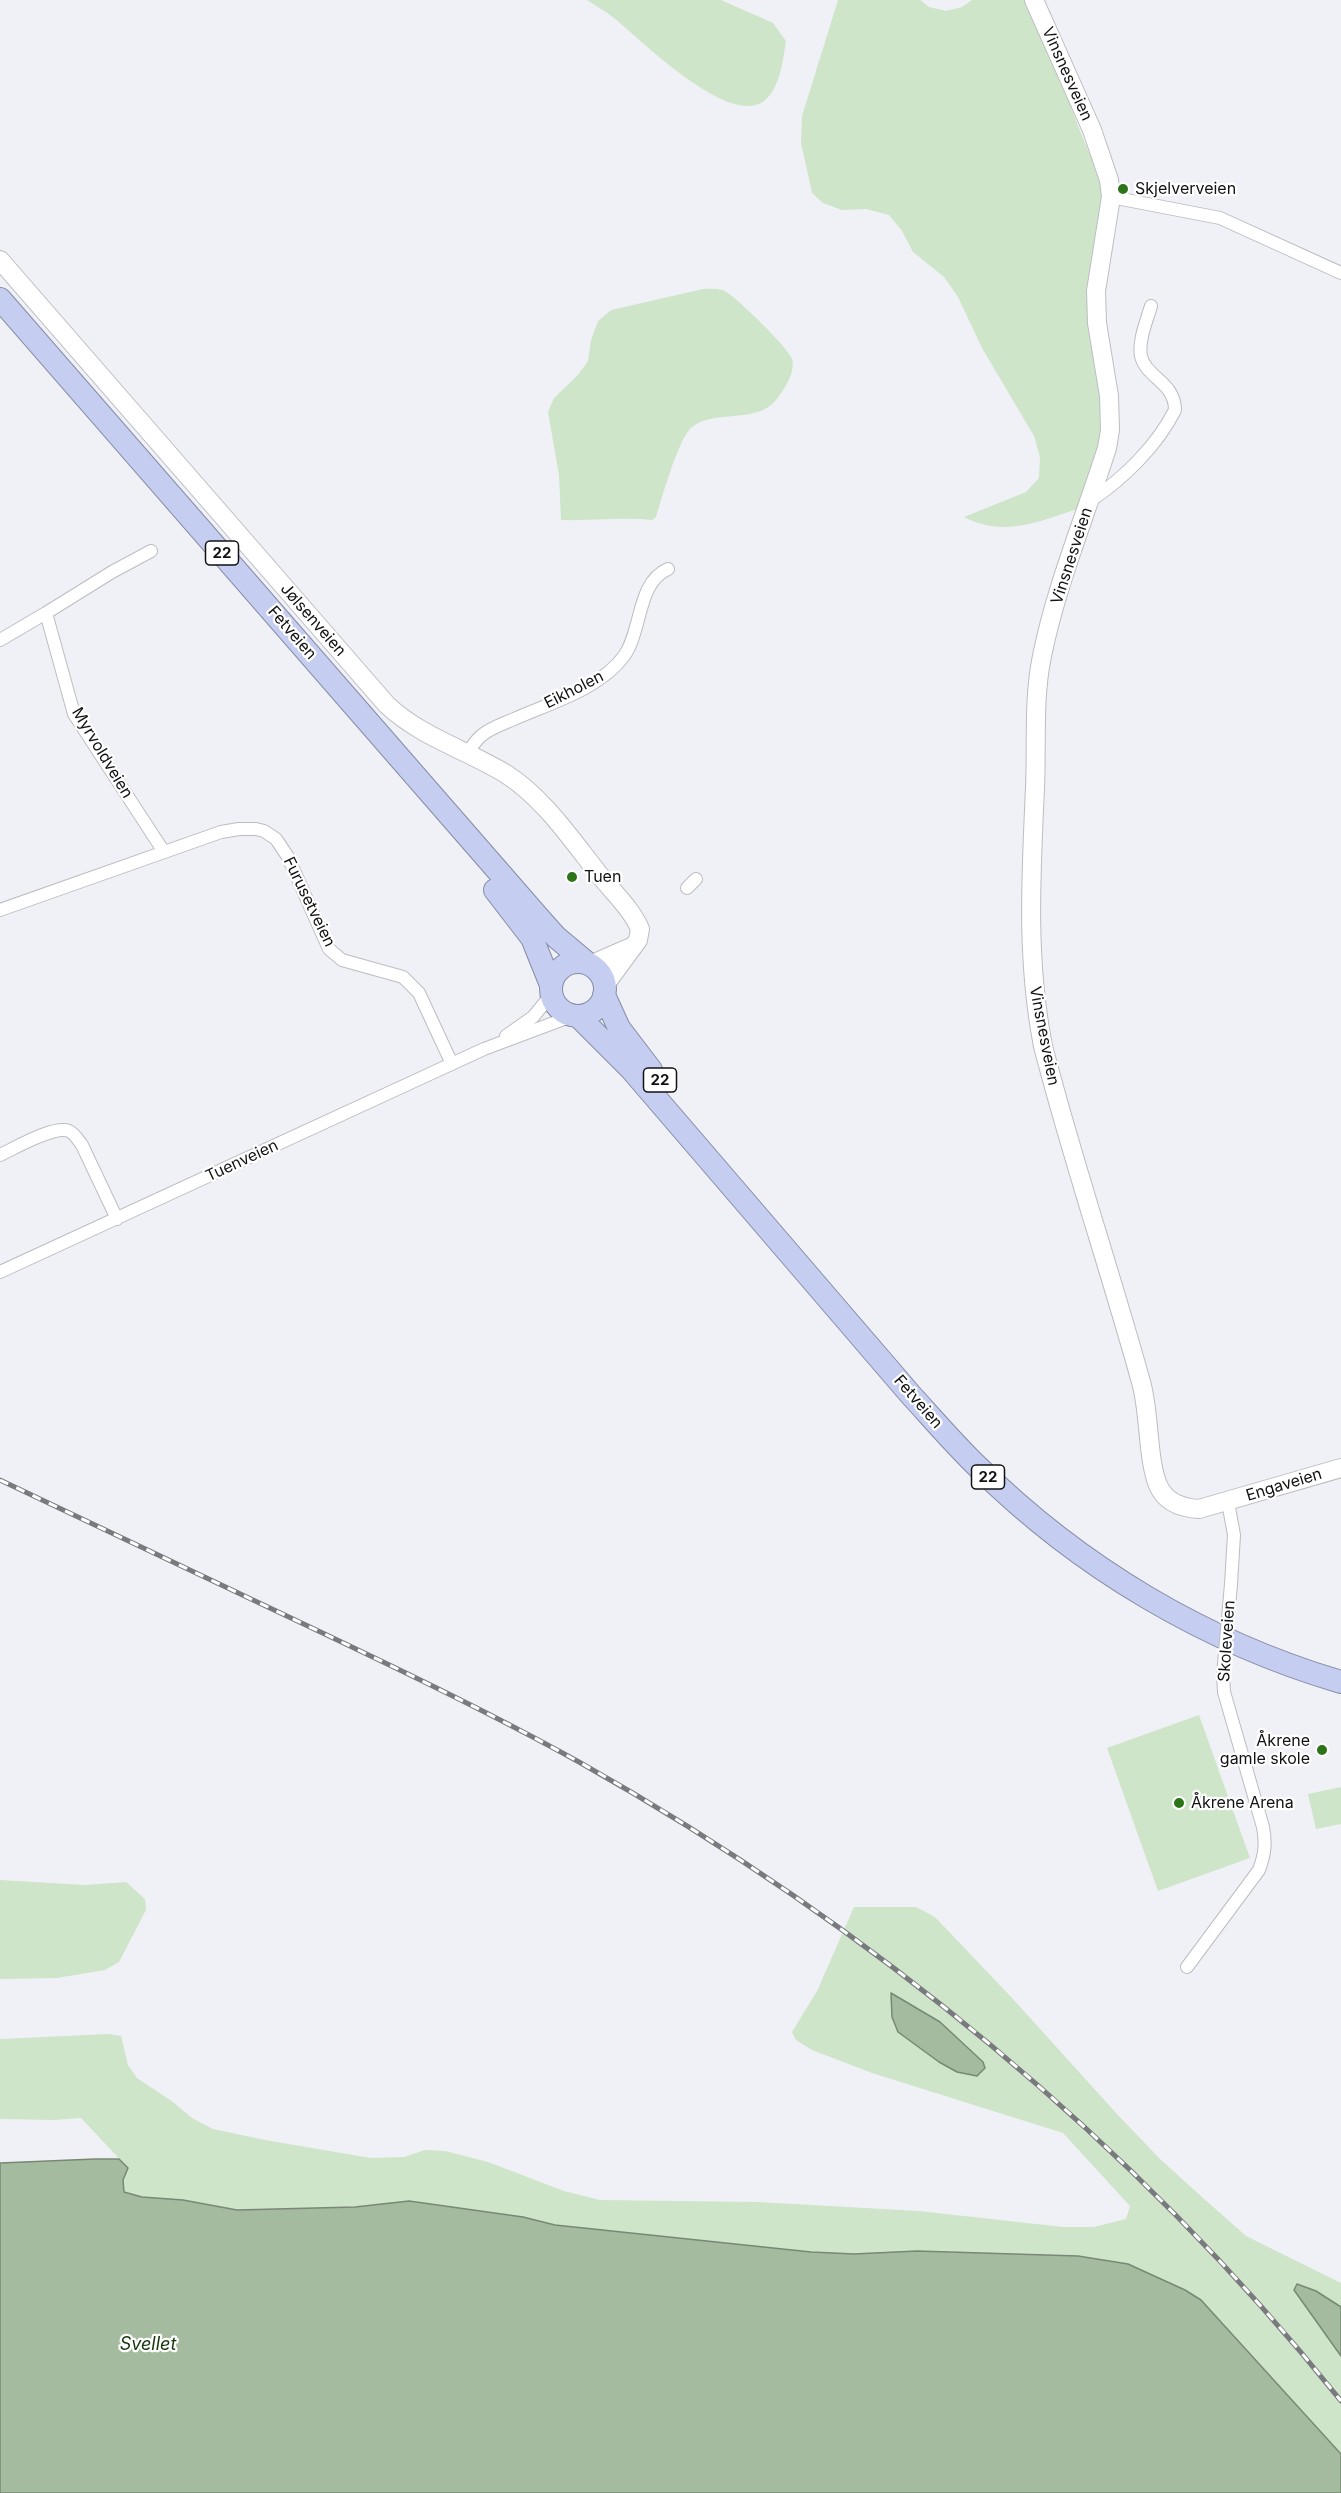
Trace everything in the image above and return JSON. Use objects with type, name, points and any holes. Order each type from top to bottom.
[{"type":"highway","name":"Fetveien","points":[[0,298],[539,918],[556,937],[588,964]]},
{"type":"highway","name":"Fetveien","points":[[0,321],[506,903],[532,938],[551,990]]},
{"type":"highway","points":[[551,990],[558,971],[564,966],[579,962],[588,964]]},
{"type":"highway","name":"22","points":[[588,964],[600,973],[605,990]]},
{"type":"highway","name":"22","points":[[551,990],[558,1008],[575,1016]]},
{"type":"highway","name":"Fetveien","points":[[605,990],[619,1028],[642,1059],[928,1392],[1007,1475],[1066,1525],[1162,1590],[1243,1632],[1341,1667]]},
{"type":"highway","points":[[575,1016],[595,1010],[605,990]]},
{"type":"highway","name":"Fetveien","points":[[575,1016],[631,1068],[917,1402],[997,1486],[1073,1549],[1155,1603],[1238,1646],[1289,1666],[1341,1682]]},
{"type":"main road","name":"Vinsnesveien","points":[[1034,0],[1100,149],[1111,196],[1096,291],[1097,322],[1109,396],[1110,430],[1107,448],[1052,617],[1039,670],[1031,855],[1034,1003],[1056,1097],[1142,1386],[1158,1485],[1173,1503],[1189,1509],[1210,1508],[1228,1502]]},
{"type":"main road","name":"Jølsenveien","points":[[0,260],[387,705],[414,726],[516,781],[548,812],[635,920],[640,933],[633,946]]},
{"type":"main road","points":[[588,964],[612,957],[633,946]]},
{"type":"main road","points":[[605,990],[633,946]]},
{"type":"main road","name":"Engaveien","points":[[1228,1502],[1341,1468]]},
{"type":"street","points":[[1111,196],[1220,218],[1341,273]]},
{"type":"street","name":"Vinsnesveien","points":[[1090,501],[1118,479],[1149,448],[1174,410],[1171,394],[1147,367],[1141,356],[1151,306]]},
{"type":"street","points":[[0,640],[151,551]]},
{"type":"street","name":"Eikholen","points":[[467,754],[486,732],[577,691],[614,668],[634,639],[649,588],[658,575],[668,568]]},
{"type":"street","name":"Myrvoldveien","points":[[46,613],[74,714],[164,852]]},
{"type":"street","name":"Furusetveien","points":[[0,910],[230,830],[248,828],[270,834],[288,858],[329,949],[342,960],[403,977],[418,993],[452,1064]]},
{"type":"street","name":"Tuenveien","points":[[484,1049],[533,1017],[551,990]]},
{"type":"street","name":"Tuenveien","points":[[0,1272],[484,1049],[575,1016]]},
{"type":"street","points":[[0,1155],[52,1131],[67,1130],[82,1145],[117,1219]]},
{"type":"street","name":"Skoleveien","points":[[1187,1966],[1259,1870],[1264,1856],[1263,1827],[1224,1692],[1223,1675],[1234,1535],[1228,1502]]},
{"type":"shaded area","points":[[587,0],[721,0],[773,23],[786,41],[782,65],[774,89],[764,101],[749,106],[729,102],[686,78],[614,18]]},
{"type":"shaded area","points":[[838,0],[920,0],[929,7],[946,11],[962,7],[972,0],[1030,0],[1104,188],[1094,303],[1106,440],[1080,508],[1036,522],[1008,527],[979,523],[964,517],[1026,492],[1039,478],[1040,457],[1034,436],[982,348],[958,297],[944,277],[913,252],[902,231],[889,215],[866,209],[842,210],[823,203],[812,193],[801,143],[802,116]]},
{"type":"shaded area","points":[[703,289],[717,289],[731,295],[789,353],[793,364],[786,386],[768,408],[746,415],[711,419],[691,428],[681,444],[656,517],[652,520],[561,520],[559,475],[548,412],[554,398],[578,375],[588,361],[591,340],[598,321],[611,310]]},
{"type":"shaded area","name":"Åkrene Arena","points":[[1199,1715],[1250,1858],[1158,1891],[1107,1748]]},
{"type":"shaded area","points":[[1341,1787],[1341,1824],[1316,1829],[1308,1794]]},
{"type":"shaded area","points":[[0,1880],[84,1885],[126,1882],[145,1899],[146,1910],[119,1962],[105,1970],[57,1978],[0,1979]]},
{"type":"shaded area","points":[[854,1907],[916,1907],[935,1917],[1117,2114],[1160,2159],[1202,2197],[1246,2236],[1341,2283],[1341,2307],[1316,2291],[1298,2284],[1294,2290],[1341,2356],[1341,2454],[1201,2300],[1078,2256],[917,2251],[854,2254],[811,2252],[555,2225],[523,2217],[409,2201],[355,2207],[237,2210],[183,2200],[142,2197],[124,2192],[123,2180],[128,2168],[81,2118],[0,2119],[0,2039],[108,2034],[121,2036],[128,2065],[137,2078],[192,2118],[213,2129],[265,2140],[371,2158],[404,2157],[425,2150],[445,2151],[488,2162],[564,2191],[600,2200],[758,2202],[919,2211],[1063,2227],[1094,2227],[1126,2219],[1130,2206],[1063,2133],[872,2073],[812,2050],[796,2040],[792,2032],[817,1991]]},
{"type":"water","points":[[891,1993],[940,2022],[983,2062],[985,2068],[977,2076],[957,2072],[939,2062],[898,2032],[892,2017]]},
{"type":"water","name":"Svellet","points":[[119,2159],[128,2168],[123,2180],[124,2192],[142,2197],[183,2200],[237,2210],[355,2207],[409,2201],[523,2217],[555,2225],[811,2252],[854,2254],[917,2251],[1078,2256],[1128,2264],[1185,2290],[1201,2300],[1341,2454],[1341,2493],[0,2493],[0,2163]]},
{"type":"water","points":[[1297,2284],[1316,2291],[1341,2307],[1341,2356],[1294,2290]]},
{"type":"railway","points":[[0,1480],[508,1724],[579,1762],[686,1826],[791,1894],[893,1967],[991,2045],[1085,2128],[1175,2214],[1260,2306],[1341,2401]]},
{"type":"place","name":"Skjelverveien","points":[[1123,189]]},
{"type":"place","name":"Tuen","points":[[572,877]]},
{"type":"place","name":"Åkrene gamle skole","points":[[1322,1750]]},
{"type":"place","name":"Åkrene Arena","points":[[1179,1803]]}]
